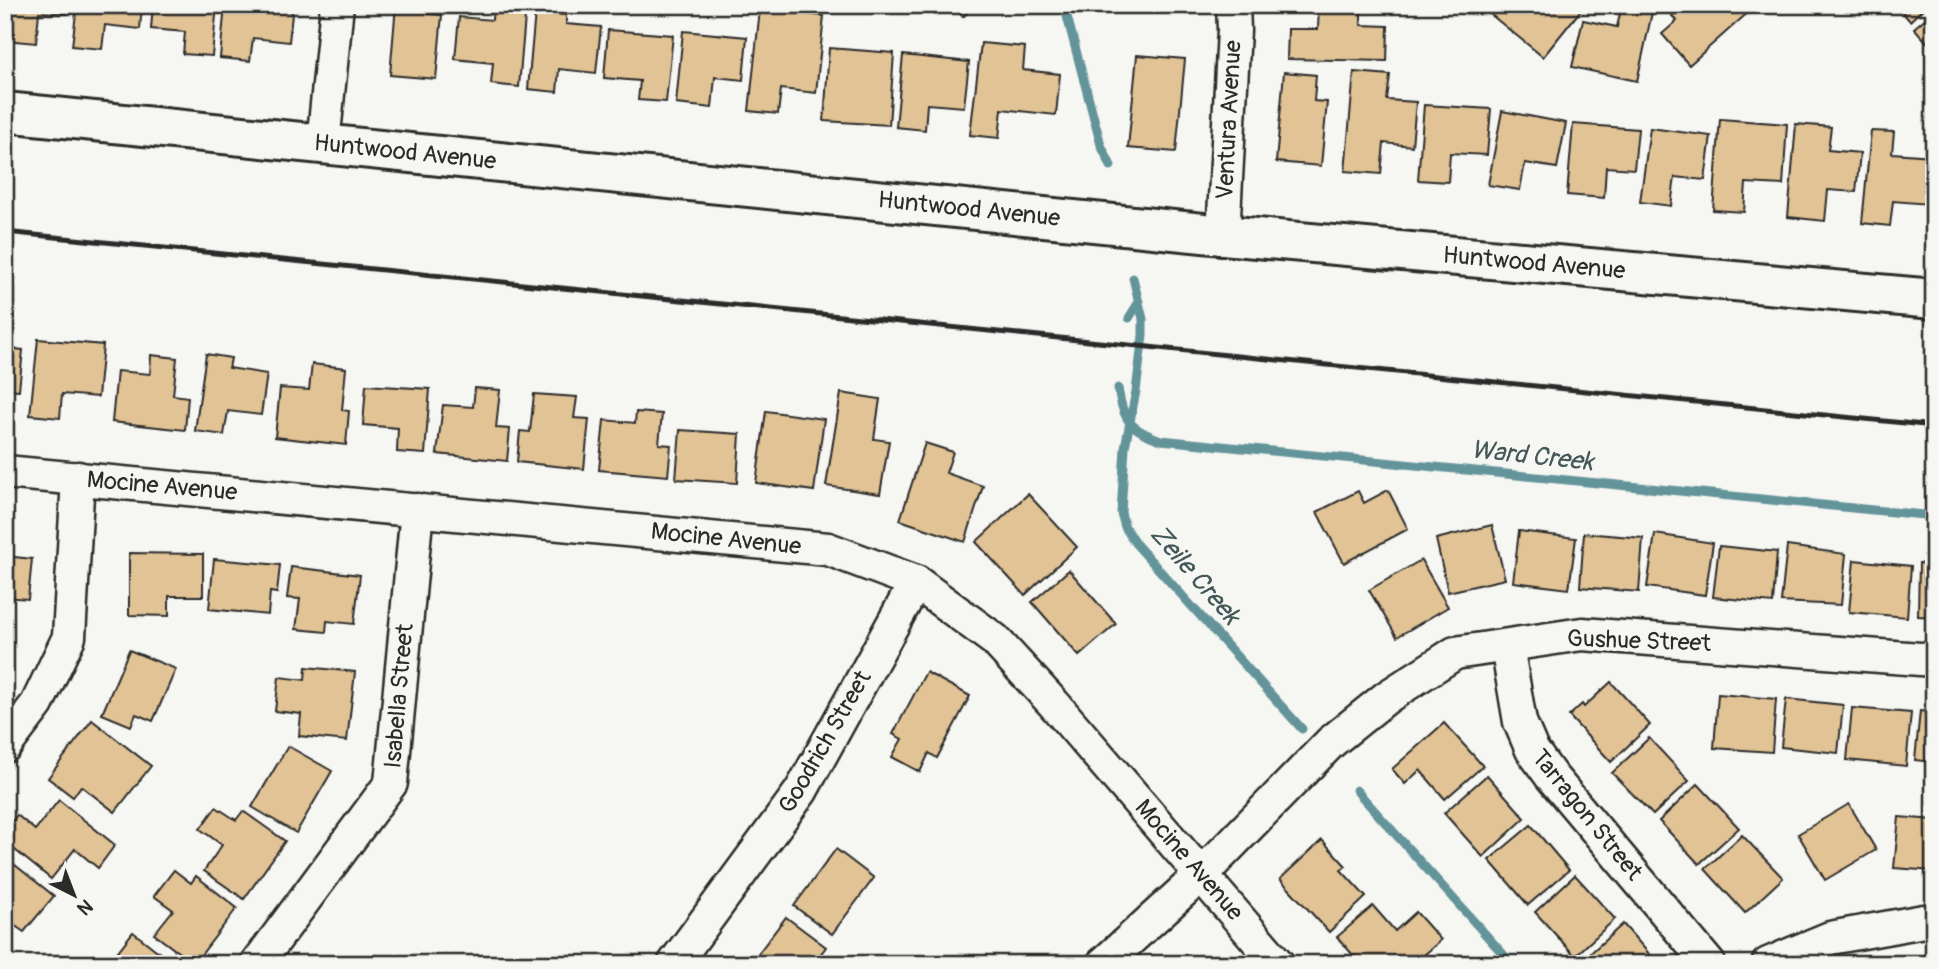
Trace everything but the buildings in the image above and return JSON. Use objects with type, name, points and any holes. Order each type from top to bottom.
[{"type":"street","points":[[323,144],[337,5]]},
{"type":"street","name":"Ventura Avenue","points":[[1223,235],[1233,5]]},
{"type":"street","name":"Huntwood Avenue","points":[[5,112],[1223,235],[1934,299]]},
{"type":"street","name":"Mocine Avenue","points":[[5,472],[828,549],[916,582],[995,640],[1054,704],[1278,964]]},
{"type":"street","points":[[5,746],[37,704],[69,637],[79,478]]},
{"type":"street","name":"Isabella Street","points":[[257,964],[391,783],[417,510]]},
{"type":"street","name":"Goodrich Street","points":[[674,964],[801,791],[916,582]]},
{"type":"street","name":"Gushue Street","points":[[1103,964],[1202,874],[1331,742],[1387,697],[1455,653],[1581,634],[1934,660]]},
{"type":"street","name":"Tarragon Street","points":[[1507,646],[1520,722],[1532,750],[1709,964]]},
{"type":"street","points":[[1768,964],[1830,938],[1934,921]]},
{"type":"waterway","name":"Ward Creek","points":[[1064,5],[1101,145],[1111,166]]},
{"type":"waterway","name":"Zeile Creek","points":[[1133,278],[1143,319],[1143,335],[1125,447],[1121,513],[1125,527],[1135,543],[1302,729]]},
{"type":"waterway","name":"Ward Creek","points":[[1129,318],[1139,302]]},
{"type":"waterway","name":"Ward Creek","points":[[1118,388],[1122,408],[1129,422],[1141,432],[1161,440],[1934,516]]},
{"type":"waterway","name":"Zeile Creek","points":[[1356,790],[1512,964]]},
{"type":"railway","points":[[5,232],[1934,426]]}]
